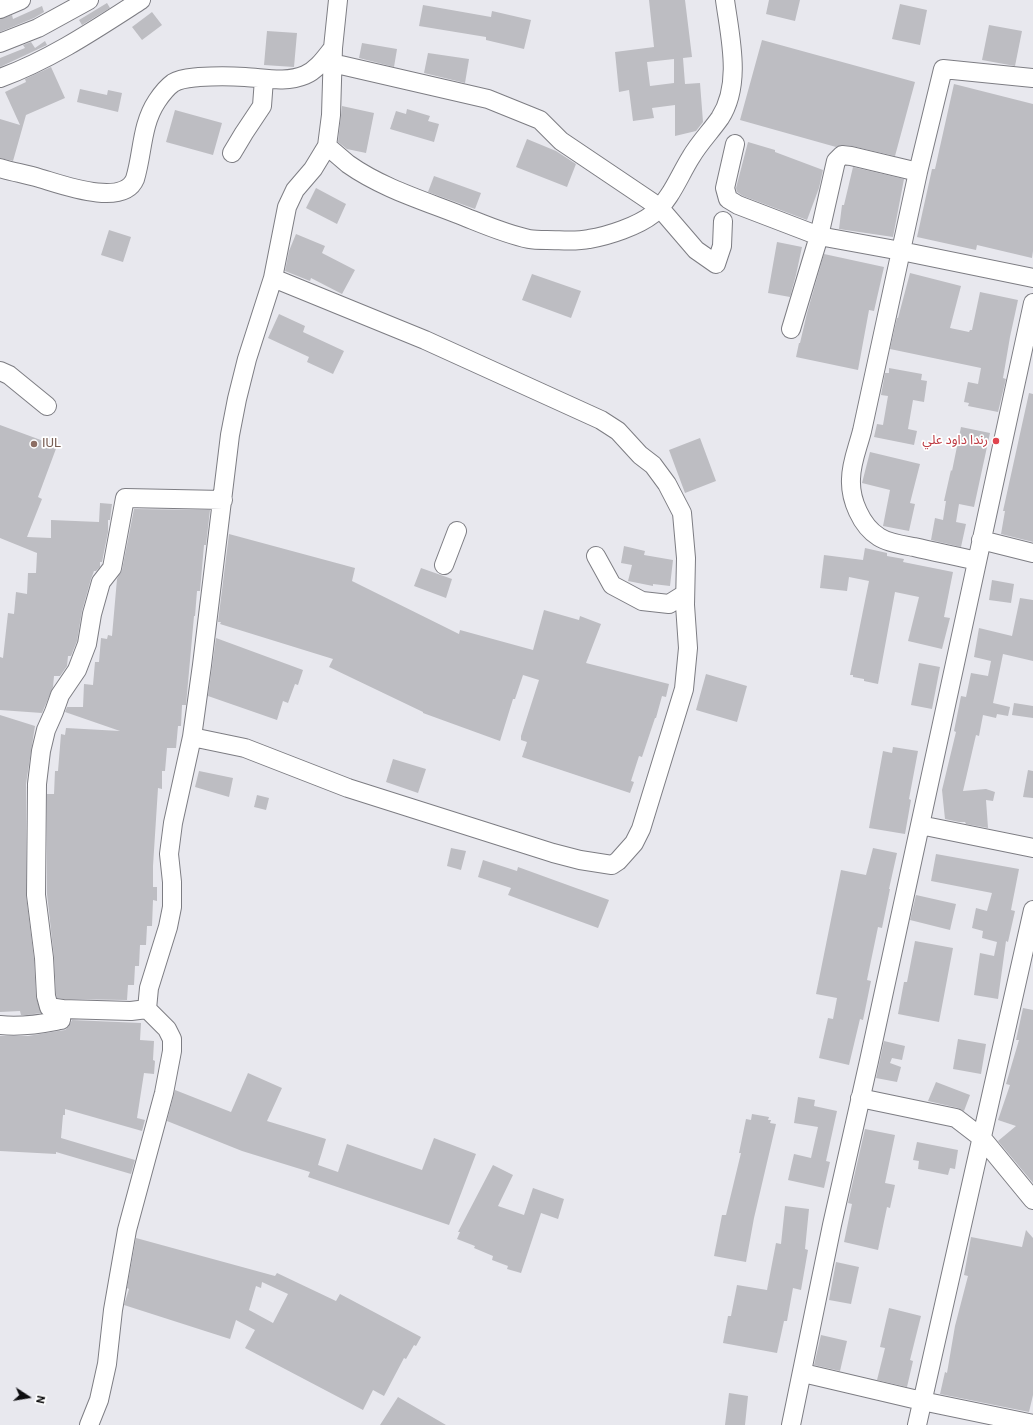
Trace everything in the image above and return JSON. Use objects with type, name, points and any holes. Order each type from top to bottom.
[{"type":"street","points":[[0,9],[21,0]]},
{"type":"street","points":[[0,43],[38,28],[89,0]]},
{"type":"street","points":[[0,78],[54,53],[141,0]]},
{"type":"street","points":[[147,1009],[149,988],[168,927],[172,907],[172,882],[169,854],[173,822],[192,737],[230,435],[237,399],[253,338],[273,278],[290,198],[295,190],[313,170],[327,146],[331,115],[333,56],[338,0]]},
{"type":"street","points":[[327,146],[349,164],[379,182],[504,232],[530,239],[572,241],[589,239],[636,224],[652,214],[664,202],[693,154],[720,118],[728,102],[732,77],[730,37],[725,0]]},
{"type":"street","points":[[0,168],[81,190],[116,192],[124,190],[130,186],[135,179],[145,128],[150,114],[159,98],[171,85],[181,80],[226,76],[285,80],[306,75],[333,56]]},
{"type":"street","points":[[333,56],[488,99],[540,120],[561,141],[659,207],[696,250],[716,264],[722,246],[723,221]]},
{"type":"street","points":[[977,561],[896,543],[879,537],[868,526],[856,510],[852,496],[851,479],[853,464],[862,431],[918,172],[943,69],[1033,78]]},
{"type":"street","points":[[232,153],[262,106],[264,79]]},
{"type":"street","points":[[735,144],[725,188],[728,199],[733,203],[819,236],[1033,278]]},
{"type":"street","points":[[791,329],[819,236],[836,161],[842,155],[851,156],[918,172]]},
{"type":"street","points":[[192,737],[245,748],[348,788],[553,853],[580,860],[612,865],[618,861],[634,843],[641,829],[684,689],[688,648],[685,594],[686,558],[682,514],[667,484],[653,465],[640,455],[618,431],[601,420],[425,340],[273,278]]},
{"type":"street","points":[[791,1425],[832,1225],[1033,304]]},
{"type":"street","points":[[0,372],[9,375],[47,406]]},
{"type":"street","points":[[147,1009],[131,1011],[62,1009],[49,1007],[46,996],[44,958],[36,895],[37,784],[40,751],[46,730],[60,695],[77,670],[87,644],[92,614],[101,582],[112,568],[125,498],[223,500]]},
{"type":"street","points":[[444,565],[456,531]]},
{"type":"street","points":[[981,540],[1033,553]]},
{"type":"street","points":[[596,556],[612,585],[642,601],[669,604],[685,594]]},
{"type":"street","points":[[920,825],[1033,848]]},
{"type":"street","points":[[917,1425],[1033,910]]},
{"type":"street","points":[[0,1025],[38,1025],[56,1021],[62,1009]]},
{"type":"street","points":[[60,1029],[62,1009]]},
{"type":"street","points":[[89,1425],[99,1400],[107,1364],[113,1310],[128,1230],[164,1093],[172,1051],[172,1040],[167,1029],[147,1009]]},
{"type":"street","points":[[860,1098],[956,1118],[982,1138],[1033,1200]]},
{"type":"street","points":[[802,1373],[922,1401],[1033,1424]]},
{"type":"building","points":[[649,0],[685,0],[692,57],[683,58],[685,84],[700,83],[703,122],[696,131],[675,136],[675,105],[652,108],[654,118],[633,121],[629,90],[619,92],[615,52],[654,47]],"holes":[[[674,59],[674,83],[650,86],[647,62]]]},
{"type":"building","points":[[769,0],[800,0],[795,21],[766,14]]},
{"type":"building","points":[[107,3],[110,8],[82,25],[79,20]]},
{"type":"building","points":[[900,4],[927,10],[920,45],[892,39]]},
{"type":"building","points":[[423,5],[491,17],[492,11],[531,20],[524,49],[486,40],[486,37],[419,26]]},
{"type":"building","points":[[42,6],[44,12],[34,18],[0,32],[0,19],[12,15],[13,19]]},
{"type":"building","points":[[152,12],[162,25],[142,40],[132,27]]},
{"type":"building","points":[[989,25],[1022,31],[1015,66],[982,60]]},
{"type":"building","points":[[267,31],[297,33],[294,67],[264,65]]},
{"type":"building","points":[[762,40],[915,82],[895,156],[852,146],[843,145],[836,147],[740,120]]},
{"type":"building","points":[[45,41],[47,45],[0,67],[0,58],[25,48],[23,45],[31,42],[35,48]]},
{"type":"building","points":[[362,43],[397,49],[394,67],[359,58]]},
{"type":"building","points":[[428,53],[469,59],[465,83],[424,73]]},
{"type":"building","points":[[51,67],[65,98],[26,115],[13,161],[0,158],[0,119],[20,125],[5,92],[26,82],[25,79]]},
{"type":"building","points":[[954,84],[1033,104],[1032,258],[977,245],[976,250],[917,237],[932,169],[935,169]]},
{"type":"building","points":[[80,89],[107,95],[108,90],[122,93],[118,112],[77,102]]},
{"type":"building","points":[[342,106],[374,113],[366,153],[347,149],[338,142]]},
{"type":"building","points":[[407,109],[430,116],[428,121],[439,124],[434,142],[390,129],[396,111],[406,114]]},
{"type":"building","points":[[175,110],[222,123],[213,155],[166,142]]},
{"type":"building","points":[[527,139],[556,151],[576,164],[567,187],[516,167]]},
{"type":"building","points":[[748,142],[775,150],[775,152],[823,170],[819,188],[807,220],[743,196],[737,192],[736,188]]},
{"type":"building","points":[[853,167],[904,179],[893,237],[839,229],[842,205],[844,205]]},
{"type":"building","points":[[434,176],[481,193],[475,209],[428,192]]},
{"type":"building","points":[[316,188],[346,204],[337,224],[306,208]]},
{"type":"building","points":[[109,230],[131,237],[123,262],[101,255]]},
{"type":"building","points":[[296,234],[325,246],[322,253],[355,270],[342,294],[311,278],[310,281],[285,271],[289,251]]},
{"type":"building","points":[[777,242],[802,247],[790,297],[768,293]]},
{"type":"building","points":[[824,254],[884,267],[874,311],[869,310],[858,370],[796,357]]},
{"type":"building","points":[[910,273],[961,286],[950,328],[969,332],[972,330],[980,292],[1018,300],[1003,378],[1006,379],[998,412],[968,406],[969,403],[964,402],[968,382],[978,384],[981,368],[890,349]]},
{"type":"building","points":[[532,274],[581,291],[571,318],[522,300]]},
{"type":"building","points":[[279,314],[305,326],[303,332],[344,351],[333,374],[307,362],[309,357],[268,338]]},
{"type":"building","points":[[889,368],[922,374],[921,380],[927,381],[924,402],[913,400],[908,429],[917,431],[914,445],[874,437],[877,424],[883,425],[888,396],[881,395],[885,373],[889,373]]},
{"type":"building","points":[[1029,393],[1033,394],[1033,542],[1001,534],[1005,511],[1003,511]]},
{"type":"building","points":[[0,425],[57,446],[38,497],[42,499],[27,537],[51,538],[51,520],[99,522],[100,503],[112,504],[110,520],[108,520],[108,532],[102,562],[100,562],[100,567],[94,571],[91,579],[82,611],[77,641],[71,656],[68,656],[67,666],[60,676],[54,676],[53,687],[42,713],[0,710],[0,657],[3,658],[8,613],[14,614],[16,592],[27,594],[28,573],[36,573],[37,553],[0,538]]},
{"type":"building","points":[[961,427],[990,433],[974,507],[959,504],[956,522],[966,524],[961,547],[931,540],[935,518],[943,520],[946,501],[944,501]]},
{"type":"building","points":[[700,438],[716,481],[685,493],[669,450]]},
{"type":"building","points":[[870,452],[920,464],[910,503],[915,504],[909,531],[883,526],[890,490],[862,483]]},
{"type":"building","points":[[134,509],[210,510],[206,545],[204,545],[200,591],[197,591],[186,705],[182,705],[181,726],[178,726],[176,748],[167,748],[165,771],[162,771],[162,789],[158,788],[153,866],[153,887],[157,887],[157,901],[153,900],[152,926],[147,926],[146,945],[140,945],[139,966],[135,966],[134,985],[128,985],[127,1000],[63,999],[57,998],[56,994],[54,957],[47,894],[47,794],[54,794],[55,771],[58,771],[61,734],[65,735],[66,728],[120,731],[65,712],[67,707],[83,707],[84,684],[93,685],[95,662],[99,662],[101,638],[107,639],[108,635],[112,636],[117,579],[122,570]]},
{"type":"building","points":[[229,534],[355,568],[352,581],[459,634],[460,630],[533,650],[544,610],[579,620],[580,616],[601,624],[586,663],[669,684],[666,697],[662,696],[642,757],[639,756],[631,781],[634,782],[630,793],[522,757],[527,742],[521,740],[521,736],[539,680],[523,675],[515,699],[513,699],[500,741],[423,713],[329,667],[333,659],[220,624],[221,622],[218,622]]},
{"type":"building","points":[[624,546],[645,551],[644,555],[673,560],[670,586],[653,584],[653,586],[628,581],[632,565],[621,563]]},
{"type":"building","points":[[865,548],[887,553],[887,556],[904,559],[903,562],[953,572],[944,617],[950,618],[942,649],[908,641],[919,597],[895,592],[878,684],[864,681],[864,679],[850,675],[869,581],[849,577],[847,591],[820,588],[824,555],[863,560]]},
{"type":"building","points":[[421,568],[452,579],[446,598],[414,586]]},
{"type":"building","points":[[992,580],[1014,584],[1011,603],[989,600]]},
{"type":"building","points":[[1020,598],[1033,600],[1033,661],[1003,654],[993,703],[1010,707],[1008,716],[997,714],[996,718],[983,715],[979,736],[976,735],[963,791],[986,789],[995,792],[993,801],[986,800],[988,828],[945,819],[942,790],[956,732],[954,731],[961,696],[966,697],[971,673],[988,676],[991,661],[974,657],[979,628],[1012,636]]},
{"type":"building","points":[[216,638],[303,670],[298,685],[295,684],[288,703],[283,701],[277,720],[208,696]]},
{"type":"building","points":[[919,663],[940,667],[932,709],[911,705]]},
{"type":"building","points":[[706,674],[747,686],[737,722],[696,710]]},
{"type":"building","points":[[1014,703],[1033,706],[1033,718],[1012,715]]},
{"type":"building","points":[[0,715],[35,726],[26,784],[26,895],[34,959],[36,997],[41,1013],[27,1015],[21,1015],[20,1011],[0,1012]]},
{"type":"building","points":[[893,747],[918,751],[909,799],[911,800],[905,834],[869,828],[883,751],[892,753]]},
{"type":"building","points":[[393,759],[426,769],[418,793],[386,782]]},
{"type":"building","points":[[1028,770],[1033,771],[1033,798],[1023,797]]},
{"type":"building","points":[[199,771],[233,778],[229,797],[195,787]]},
{"type":"building","points":[[257,795],[269,798],[266,810],[254,807]]},
{"type":"building","points":[[451,848],[466,851],[461,870],[447,866]]},
{"type":"building","points":[[873,848],[897,853],[882,928],[878,927],[867,980],[871,981],[863,1020],[860,1019],[849,1065],[819,1058],[828,1018],[833,1019],[837,998],[816,994],[841,870],[866,875]]},
{"type":"building","points":[[936,854],[1019,869],[1011,910],[1015,911],[1008,942],[1006,941],[998,999],[974,995],[980,953],[994,956],[997,942],[982,938],[983,931],[972,928],[976,908],[987,911],[992,893],[931,881]]},
{"type":"building","points":[[483,860],[517,871],[518,867],[609,900],[598,928],[508,895],[511,888],[478,877]]},
{"type":"building","points":[[916,895],[956,904],[950,930],[910,920]]},
{"type":"building","points":[[915,941],[953,948],[939,1022],[898,1014],[904,982],[907,982]]},
{"type":"building","points":[[1023,1008],[1033,1010],[1033,1183],[998,1141],[1016,1126],[998,1120],[1010,1085],[1006,1084],[1019,1040],[1016,1040]]},
{"type":"building","points":[[72,1020],[141,1023],[140,1040],[154,1041],[154,1074],[144,1073],[137,1118],[145,1120],[142,1131],[65,1109],[65,1115],[63,1115],[61,1138],[135,1160],[131,1174],[56,1152],[56,1154],[0,1151],[0,1036],[28,1036],[65,1030]]},
{"type":"building","points":[[958,1039],[986,1044],[981,1074],[953,1069]]},
{"type":"building","points":[[884,1041],[905,1046],[902,1060],[892,1058],[890,1063],[901,1067],[897,1082],[876,1078]]},
{"type":"building","points":[[248,1073],[282,1088],[267,1121],[326,1139],[318,1165],[338,1172],[347,1144],[422,1170],[434,1138],[476,1154],[449,1225],[308,1177],[310,1172],[242,1151],[167,1121],[175,1090],[231,1112]]},
{"type":"building","points":[[936,1082],[970,1095],[964,1111],[958,1108],[928,1101]]},
{"type":"building","points":[[798,1097],[815,1100],[814,1106],[837,1111],[826,1161],[830,1162],[824,1188],[788,1180],[794,1154],[811,1158],[818,1127],[794,1123]]},
{"type":"building","points":[[752,1114],[769,1117],[768,1120],[771,1120],[770,1123],[776,1124],[754,1218],[746,1262],[714,1256],[722,1215],[726,1215],[741,1153],[739,1153],[746,1119],[751,1120]]},
{"type":"building","points":[[865,1129],[895,1135],[885,1183],[895,1185],[890,1208],[887,1207],[878,1250],[844,1242],[852,1204],[848,1203]]},
{"type":"building","points":[[917,1142],[958,1150],[955,1169],[950,1168],[948,1175],[918,1169],[919,1161],[913,1160]]},
{"type":"building","points":[[493,1165],[513,1175],[498,1206],[524,1215],[533,1188],[564,1199],[558,1219],[541,1213],[521,1273],[507,1269],[508,1266],[492,1260],[493,1256],[474,1248],[475,1246],[457,1239],[460,1232],[458,1232]]},
{"type":"building","points":[[785,1206],[809,1209],[805,1249],[808,1250],[801,1290],[793,1288],[787,1321],[784,1321],[777,1353],[723,1343],[728,1316],[731,1316],[737,1285],[767,1290],[776,1243],[781,1244]]},
{"type":"building","points":[[1026,1230],[1033,1238],[1033,1395],[1029,1412],[940,1394],[945,1372],[947,1373],[955,1326],[968,1276],[964,1275],[971,1237],[1022,1247]]},
{"type":"building","points":[[136,1238],[275,1276],[277,1273],[336,1301],[340,1294],[421,1337],[416,1346],[414,1345],[406,1359],[404,1358],[384,1396],[373,1390],[363,1410],[245,1348],[255,1330],[236,1320],[230,1339],[124,1305],[129,1289],[127,1288]],"holes":[[[262,1282],[288,1294],[273,1323],[249,1310],[256,1286],[261,1288]]]},
{"type":"building","points":[[836,1262],[859,1267],[851,1304],[829,1300]]},
{"type":"building","points":[[889,1308],[921,1316],[910,1360],[913,1361],[907,1387],[877,1380],[885,1348],[880,1347]]},
{"type":"building","points":[[821,1335],[847,1341],[840,1371],[814,1365]]},
{"type":"building","points":[[729,1393],[748,1396],[745,1425],[725,1425]]},
{"type":"building","points":[[398,1397],[446,1425],[380,1425]]},
{"type":"place","name":"رندا داود علي","points":[[996,441]]},
{"type":"place","name":"IUL","points":[[34,444]]}]
